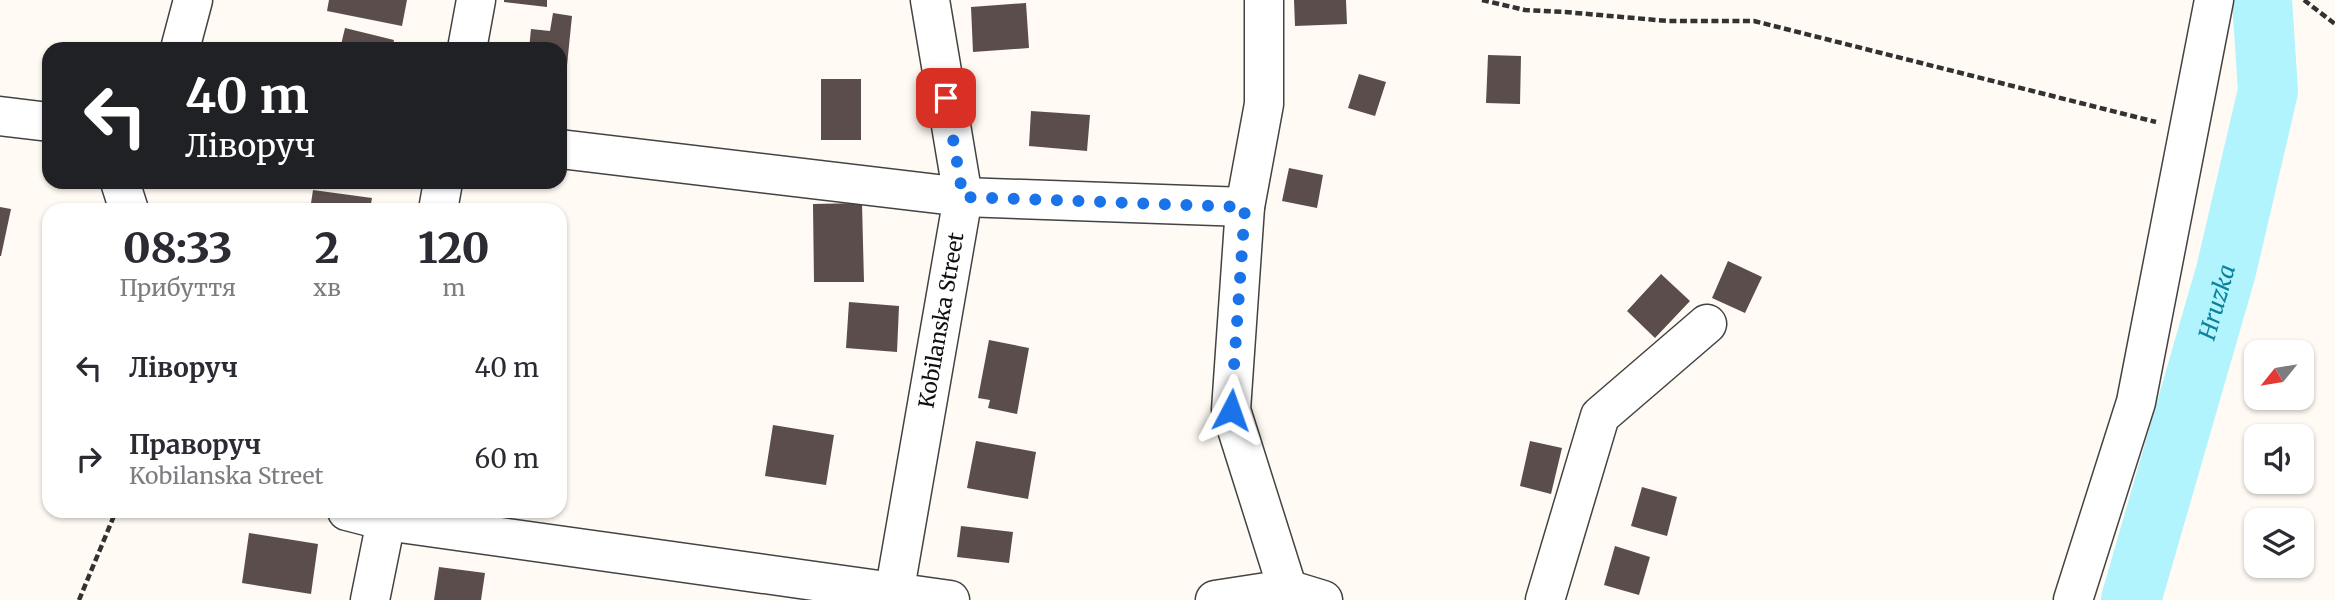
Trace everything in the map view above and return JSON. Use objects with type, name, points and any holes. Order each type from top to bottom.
[{"type":"street","points":[[182,42],[193,0]]},
{"type":"street","points":[[468,42],[476,0]]},
{"type":"street","name":"Kobilanska Street","points":[[894,595],[963,197],[930,0]]},
{"type":"street","points":[[1264,0],[1264,104],[1245,207],[1231,410],[1289,594]]},
{"type":"street","points":[[2073,600],[2136,402],[2214,0]]},
{"type":"street","points":[[0,116],[42,121]]},
{"type":"street","points":[[567,150],[963,197],[1245,207]]},
{"type":"street","points":[[1545,600],[1600,416],[1707,324]]},
{"type":"street","points":[[370,600],[387,518]]},
{"type":"street","points":[[400,518],[894,595],[950,600]]},
{"type":"street","points":[[1215,600],[1289,594],[1323,600]]},
{"type":"path","points":[[1482,0],[1525,10],[1668,21],[1754,21],[2190,130]]},
{"type":"path","points":[[2304,0],[2335,24]]},
{"type":"path","points":[[79,600],[113,518]]},
{"type":"building","points":[[329,0],[407,0],[402,26],[327,11]]},
{"type":"building","points":[[547,0],[547,7],[504,2]]},
{"type":"building","points":[[1294,0],[1346,0],[1347,24],[1295,26]]},
{"type":"building","points":[[1026,3],[1029,48],[973,52],[971,7]]},
{"type":"building","points":[[553,13],[572,16],[567,65],[567,42],[530,42],[531,29],[550,31]]},
{"type":"building","points":[[345,28],[394,40],[394,42],[342,42]]},
{"type":"building","points":[[1488,55],[1521,56],[1520,104],[1486,103]]},
{"type":"building","points":[[1359,74],[1386,82],[1375,116],[1348,108]]},
{"type":"building","points":[[821,79],[861,79],[861,140],[821,140]]},
{"type":"building","points":[[1031,111],[1090,115],[1087,151],[1029,146]]},
{"type":"building","points":[[1289,168],[1323,175],[1317,208],[1282,201]]},
{"type":"building","points":[[313,190],[372,198],[371,203],[311,203]]},
{"type":"building","points":[[862,203],[864,282],[814,282],[813,204]]},
{"type":"building","points":[[0,207],[11,209],[1,256],[0,256]]},
{"type":"building","points":[[1728,261],[1762,277],[1745,313],[1712,298]]},
{"type":"building","points":[[1661,274],[1690,301],[1655,338],[1627,311]]},
{"type":"building","points":[[849,302],[899,306],[897,352],[846,348]]},
{"type":"building","points":[[989,340],[1029,348],[1017,414],[988,408],[990,400],[978,398]]},
{"type":"building","points":[[773,425],[834,435],[826,485],[765,476]]},
{"type":"building","points":[[976,441],[1036,452],[1028,499],[967,488]]},
{"type":"building","points":[[1530,441],[1562,448],[1551,494],[1520,486]]},
{"type":"building","points":[[1642,487],[1677,497],[1667,536],[1631,526]]},
{"type":"building","points":[[961,526],[1013,532],[1009,563],[957,557]]},
{"type":"building","points":[[249,533],[318,544],[311,594],[242,583]]},
{"type":"building","points":[[1615,546],[1650,557],[1639,595],[1604,585]]},
{"type":"building","points":[[439,567],[485,573],[481,600],[434,600]]},
{"type":"waterway","name":"Hruzka","points":[[2131,600],[2226,271],[2268,91],[2262,0]]},
{"type":"route","points":[[946,98],[963,197],[1245,207],[1231,410]]}]
